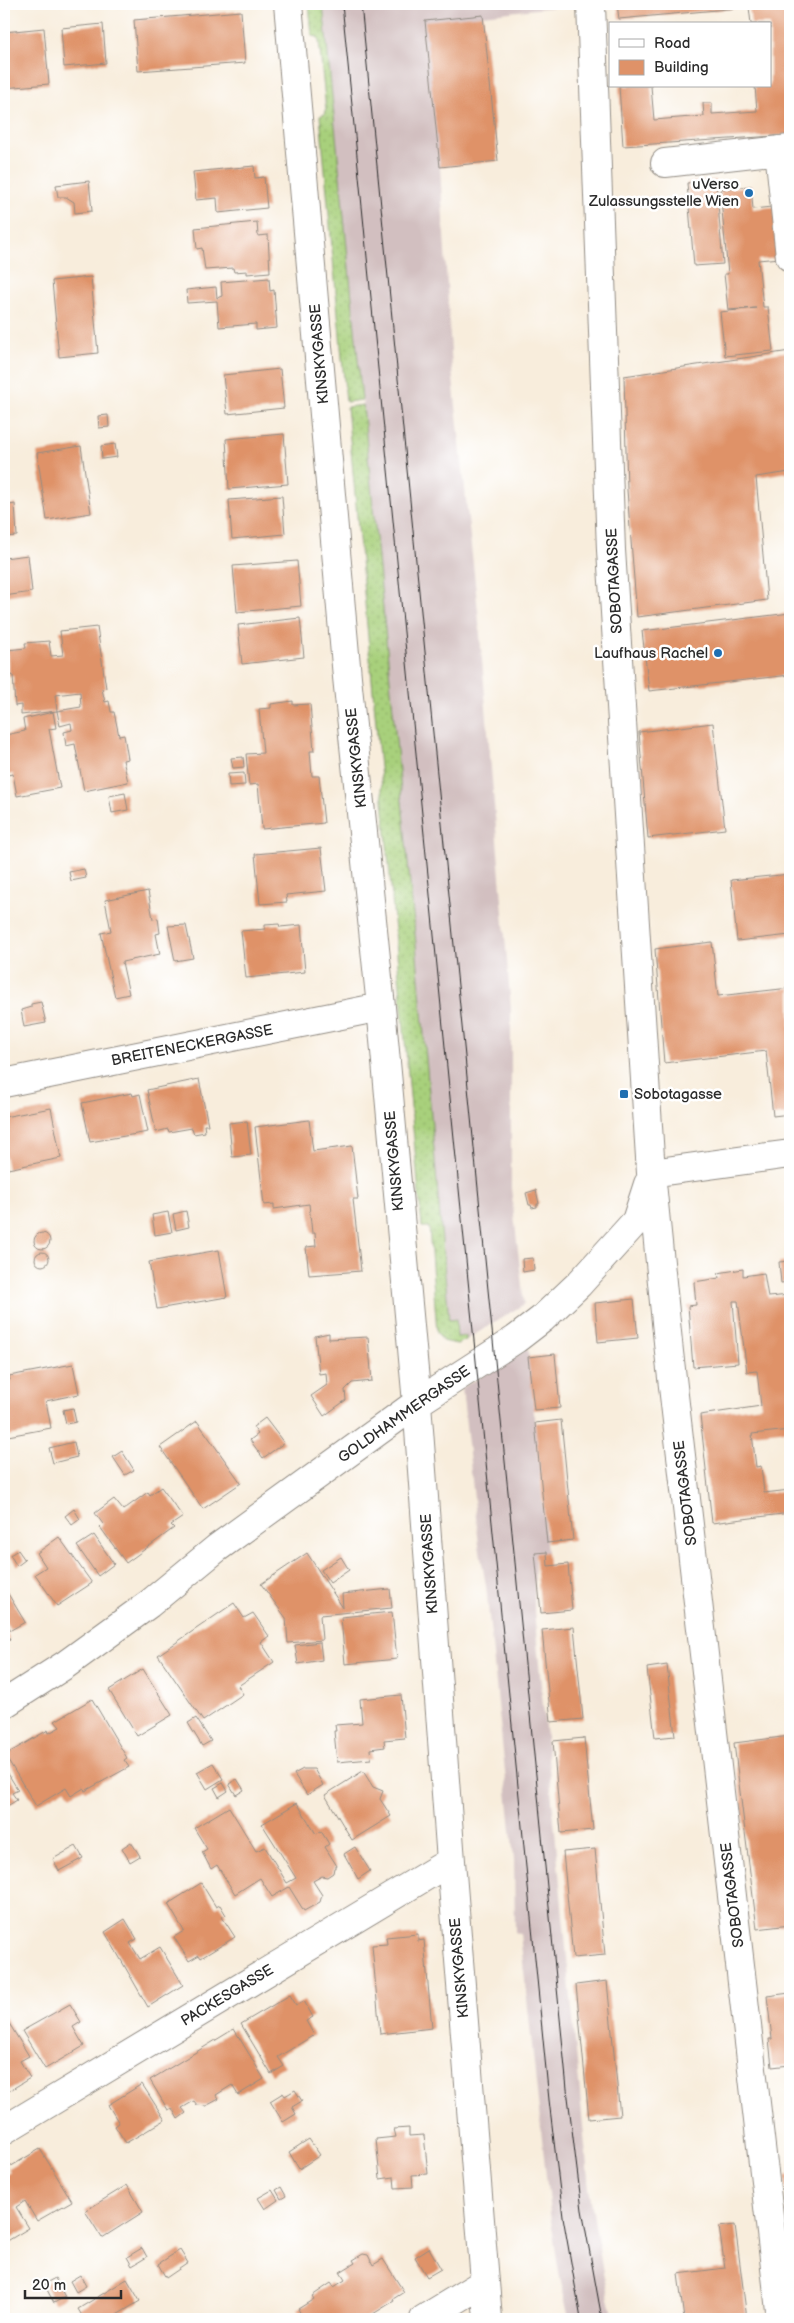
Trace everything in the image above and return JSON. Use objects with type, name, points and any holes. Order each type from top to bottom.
[{"type":"street","name":"KINSKYGASSE","points":[[288,4],[347,676],[381,1007],[417,1403],[450,1860],[488,2319]]},
{"type":"street","name":"SOBOTAGASSE","points":[[591,4],[611,550],[651,1173],[669,1352],[781,2319]]},
{"type":"street","points":[[665,163],[785,150],[790,257]]},
{"type":"street","name":"BREITENECKERGASSE","points":[[4,1083],[381,1007]]},
{"type":"street","points":[[651,1173],[790,1154]]},
{"type":"street","name":"GOLDHAMMERGASSE","points":[[4,1704],[65,1665],[149,1604],[217,1548],[417,1403],[516,1339],[562,1302],[636,1221],[651,1173]]},
{"type":"street","name":"PACKESGASSE","points":[[4,2130],[450,1860]]},
{"type":"street","points":[[424,2319],[485,2282]]},
{"type":"shaded area","points":[[323,4],[565,4],[565,6],[425,21],[440,167],[452,369],[478,611],[511,1009],[511,1188],[524,1304],[466,1340],[466,1336],[457,1337],[449,1320],[416,944]]},
{"type":"shaded area","points":[[528,1349],[547,1552],[535,1553],[534,1611],[589,2188],[603,2273],[614,2319],[569,2319],[559,2273],[550,2213],[520,1934],[515,1933],[514,1859],[486,1586],[479,1545],[462,1388]]},
{"type":"green space","points":[[309,4],[323,4],[362,400],[346,402],[320,116],[325,114],[326,110],[319,41],[318,37],[312,36]]},
{"type":"green space","points":[[363,405],[416,944],[449,1320],[456,1319],[457,1337],[466,1336],[466,1340],[457,1344],[443,1341],[437,1332],[429,1227],[422,1227],[347,407]]},
{"type":"building","points":[[617,4],[790,4],[790,135],[623,146],[619,88],[651,88],[654,120],[704,116],[703,103],[712,103],[712,114],[757,111],[755,88],[772,88],[772,22],[751,22],[749,7],[619,19]]},
{"type":"building","points":[[241,11],[245,63],[138,71],[134,20]]},
{"type":"building","points":[[483,15],[498,161],[440,167],[425,21]]},
{"type":"building","points":[[103,24],[106,63],[64,67],[61,28]]},
{"type":"building","points":[[44,28],[49,84],[4,88],[4,32]]},
{"type":"building","points":[[254,166],[255,178],[264,177],[267,208],[218,213],[217,198],[196,200],[193,172]]},
{"type":"building","points":[[716,180],[723,264],[694,266],[687,183]]},
{"type":"building","points":[[89,181],[92,211],[75,213],[74,202],[66,197],[58,197],[56,185]]},
{"type":"building","points":[[751,186],[753,209],[790,205],[790,257],[758,260],[763,307],[768,307],[773,351],[725,356],[720,312],[756,308],[728,310],[724,274],[728,274],[720,189]]},
{"type":"building","points":[[257,222],[258,236],[268,235],[270,272],[247,274],[247,271],[234,272],[233,268],[205,270],[202,248],[197,249],[195,228]]},
{"type":"building","points":[[91,277],[98,353],[59,357],[52,281]]},
{"type":"building","points":[[269,278],[270,291],[274,290],[277,328],[256,330],[256,324],[219,327],[217,301],[187,303],[186,290],[216,287],[217,298],[222,296],[221,282]]},
{"type":"building","points":[[790,351],[790,472],[756,477],[767,600],[637,617],[627,490],[624,376]]},
{"type":"building","points":[[280,369],[284,408],[227,414],[223,375]]},
{"type":"building","points":[[108,415],[109,427],[99,428],[98,416]]},
{"type":"building","points":[[284,434],[288,484],[229,489],[226,439]]},
{"type":"building","points":[[115,444],[117,457],[102,459],[101,446]]},
{"type":"building","points":[[81,446],[91,513],[47,520],[37,453]]},
{"type":"building","points":[[282,496],[285,534],[232,539],[229,500]]},
{"type":"building","points":[[15,504],[17,536],[4,537],[4,506]]},
{"type":"building","points":[[28,555],[32,592],[4,596],[4,558]]},
{"type":"building","points":[[297,561],[301,606],[237,612],[233,566]]},
{"type":"building","name":"Laufhaus Rachel","points":[[790,613],[790,675],[649,691],[642,631]]},
{"type":"building","points":[[300,618],[304,657],[242,664],[238,625]]},
{"type":"building","points":[[97,627],[106,688],[102,689],[105,702],[109,701],[111,712],[114,712],[119,736],[124,735],[128,759],[123,760],[128,782],[84,791],[75,744],[66,746],[64,732],[72,730],[71,723],[60,726],[57,711],[21,715],[21,705],[15,706],[13,675],[9,676],[7,650],[26,648],[25,643],[49,641],[51,656],[63,655],[60,631]],"holes":[[[80,692],[81,707],[57,711],[55,695]]]},
{"type":"building","points":[[293,701],[293,705],[310,704],[314,751],[310,751],[312,776],[319,776],[324,823],[262,829],[258,784],[249,785],[246,754],[263,753],[259,709],[271,708],[271,704]]},
{"type":"building","points":[[53,712],[56,728],[49,729],[60,788],[17,796],[13,774],[7,775],[4,758],[4,744],[7,743],[5,735],[25,731],[23,719]]},
{"type":"building","points":[[713,723],[725,829],[648,838],[639,732]]},
{"type":"building","points":[[243,757],[244,767],[233,768],[231,758]]},
{"type":"building","points":[[244,773],[245,785],[229,786],[228,774]]},
{"type":"building","points":[[125,793],[128,810],[112,813],[109,796]]},
{"type":"building","points":[[321,848],[326,891],[286,895],[287,902],[260,904],[255,854]]},
{"type":"building","points":[[84,869],[86,878],[71,881],[69,872]]},
{"type":"building","points":[[790,874],[790,935],[737,941],[731,880]]},
{"type":"building","points":[[148,891],[153,919],[158,918],[160,933],[156,934],[160,954],[122,962],[129,994],[115,997],[101,933],[111,931],[105,900]]},
{"type":"building","points":[[279,924],[280,927],[301,925],[305,972],[246,978],[241,931],[265,929],[265,925]]},
{"type":"building","points":[[186,925],[193,958],[175,961],[168,926]]},
{"type":"building","points":[[712,942],[718,996],[790,988],[790,1114],[773,1116],[766,1051],[664,1063],[655,949]]},
{"type":"building","points":[[41,1002],[46,1023],[24,1027],[21,1010],[31,1007],[31,1004]]},
{"type":"building","points":[[199,1079],[208,1125],[204,1125],[205,1132],[194,1134],[192,1128],[169,1132],[168,1129],[156,1132],[147,1090]]},
{"type":"building","points":[[132,1093],[133,1096],[140,1094],[148,1132],[90,1142],[82,1103]]},
{"type":"building","points":[[51,1108],[61,1158],[8,1169],[4,1150],[4,1117]]},
{"type":"building","points":[[309,1120],[313,1151],[352,1146],[358,1199],[353,1199],[361,1271],[309,1275],[306,1247],[316,1246],[315,1233],[312,1233],[309,1204],[274,1209],[274,1204],[264,1205],[255,1127]]},
{"type":"building","points":[[247,1121],[251,1155],[232,1157],[229,1123]]},
{"type":"building","points":[[536,1190],[539,1204],[537,1204],[537,1207],[532,1208],[529,1205],[526,1193]]},
{"type":"building","points":[[186,1211],[189,1227],[176,1230],[173,1214]]},
{"type":"building","points":[[168,1212],[172,1232],[155,1235],[152,1215]]},
{"type":"building","points":[[39,1233],[45,1233],[50,1238],[48,1247],[39,1249],[34,1244],[34,1238]]},
{"type":"building","points":[[219,1250],[227,1297],[157,1309],[149,1262]]},
{"type":"building","points":[[39,1252],[45,1252],[49,1259],[45,1266],[39,1266],[35,1262],[35,1256]]},
{"type":"building","points":[[533,1258],[534,1270],[523,1272],[522,1259]]},
{"type":"building","points":[[790,1261],[790,1282],[781,1283],[779,1262]]},
{"type":"building","points":[[743,1269],[743,1276],[764,1273],[768,1297],[790,1295],[790,1430],[752,1434],[756,1467],[761,1466],[764,1493],[790,1490],[790,1513],[712,1523],[700,1415],[761,1406],[757,1371],[747,1372],[738,1301],[733,1301],[738,1363],[693,1367],[688,1306],[696,1305],[694,1282],[719,1278],[718,1273]]},
{"type":"building","points":[[634,1299],[638,1338],[598,1342],[595,1303]]},
{"type":"building","points":[[329,1333],[329,1339],[368,1337],[372,1381],[352,1383],[345,1390],[346,1400],[324,1416],[311,1396],[327,1385],[326,1373],[319,1374],[315,1336]]},
{"type":"building","points":[[555,1354],[560,1408],[534,1410],[528,1357]]},
{"type":"building","points":[[73,1364],[79,1394],[46,1401],[51,1428],[8,1436],[4,1417],[4,1381],[10,1380],[9,1376]]},
{"type":"building","points":[[73,1408],[76,1422],[66,1424],[63,1410]]},
{"type":"building","points":[[265,1418],[284,1443],[263,1458],[250,1440],[258,1434],[253,1427]]},
{"type":"building","points":[[561,1420],[573,1540],[547,1543],[535,1423]]},
{"type":"building","points":[[197,1421],[241,1483],[203,1509],[160,1447]]},
{"type":"building","points":[[74,1442],[77,1457],[53,1463],[49,1448]]},
{"type":"building","points":[[122,1451],[134,1470],[125,1475],[113,1457]]},
{"type":"building","points":[[161,1487],[183,1517],[171,1525],[174,1528],[126,1563],[100,1527],[103,1524],[95,1513],[114,1499],[123,1510],[148,1492],[150,1495]]},
{"type":"building","points":[[74,1509],[80,1519],[72,1525],[65,1516]]},
{"type":"building","points":[[94,1535],[114,1564],[98,1576],[77,1546]]},
{"type":"building","points":[[59,1537],[92,1583],[57,1606],[35,1574],[46,1567],[37,1553]]},
{"type":"building","points":[[18,1550],[25,1560],[17,1566],[10,1555]]},
{"type":"building","points":[[547,1552],[548,1566],[568,1564],[572,1610],[541,1613],[535,1553]]},
{"type":"building","points":[[307,1553],[343,1608],[342,1594],[390,1589],[392,1608],[320,1615],[322,1640],[288,1643],[286,1618],[261,1584]]},
{"type":"building","points":[[341,1557],[349,1570],[330,1583],[321,1570]]},
{"type":"building","points":[[4,1587],[25,1622],[11,1630],[4,1620]]},
{"type":"building","points":[[234,1603],[244,1618],[253,1613],[269,1636],[261,1642],[274,1662],[238,1686],[243,1694],[203,1721],[158,1655]]},
{"type":"building","points":[[392,1612],[397,1659],[345,1664],[341,1617]]},
{"type":"building","points":[[574,1627],[583,1719],[551,1722],[542,1630]]},
{"type":"building","points":[[4,1629],[10,1639],[4,1643]]},
{"type":"building","points":[[320,1642],[322,1660],[298,1664],[295,1645]]},
{"type":"building","points":[[667,1665],[675,1736],[655,1738],[647,1668]]},
{"type":"building","points":[[143,1669],[172,1715],[137,1736],[109,1690]]},
{"type":"building","points":[[401,1695],[405,1738],[384,1740],[385,1747],[370,1749],[371,1759],[337,1762],[335,1725],[362,1723],[360,1699]]},
{"type":"building","points":[[92,1699],[127,1758],[124,1760],[129,1767],[85,1791],[84,1788],[71,1796],[66,1788],[36,1806],[5,1755],[48,1730],[49,1733],[60,1727],[55,1721]]},
{"type":"building","points":[[196,1718],[211,1741],[202,1746],[188,1723]]},
{"type":"building","points":[[790,1736],[790,1925],[757,1929],[734,1743]]},
{"type":"building","points":[[584,1738],[593,1830],[561,1833],[553,1741]]},
{"type":"building","points":[[213,1763],[223,1779],[207,1789],[197,1772]]},
{"type":"building","points":[[303,1769],[314,1769],[323,1785],[307,1795],[294,1774]]},
{"type":"building","points":[[363,1771],[373,1787],[383,1791],[380,1799],[391,1816],[352,1840],[325,1795]]},
{"type":"building","points":[[7,1772],[18,1790],[12,1793],[17,1800],[4,1808],[4,1773]]},
{"type":"building","points":[[237,1779],[244,1790],[236,1795],[229,1784]]},
{"type":"building","points":[[223,1783],[228,1791],[219,1797],[214,1788]]},
{"type":"building","points":[[297,1803],[316,1834],[321,1831],[329,1844],[325,1847],[337,1866],[334,1868],[333,1873],[327,1877],[322,1876],[313,1881],[322,1895],[320,1902],[304,1911],[289,1887],[272,1897],[260,1878],[235,1894],[217,1865],[211,1869],[202,1852],[207,1849],[194,1828],[229,1807],[256,1851],[265,1847],[287,1883],[296,1878],[262,1824]]},
{"type":"building","points":[[131,1842],[140,1856],[130,1862],[122,1848]]},
{"type":"building","points":[[76,1846],[83,1858],[59,1871],[53,1859]]},
{"type":"building","points":[[355,1847],[370,1871],[358,1879],[344,1854]]},
{"type":"building","points":[[595,1849],[605,1955],[573,1958],[563,1852]]},
{"type":"building","points":[[201,1883],[216,1907],[220,1905],[226,1915],[222,1917],[235,1937],[201,1958],[199,1955],[189,1961],[174,1937],[184,1931],[168,1904]]},
{"type":"building","points":[[125,1919],[137,1939],[130,1943],[140,1959],[160,1947],[183,1985],[148,2007],[105,1932]]},
{"type":"building","points":[[418,1934],[418,1941],[424,1940],[432,2028],[380,2034],[372,1945],[387,1944],[386,1937]]},
{"type":"building","points":[[607,1981],[620,2116],[589,2119],[576,1985]]},
{"type":"building","points":[[790,1993],[790,2065],[772,2067],[769,2039],[772,2039],[767,1996]]},
{"type":"building","points":[[290,1995],[296,2005],[304,2001],[313,2017],[306,2021],[314,2035],[278,2057],[284,2066],[271,2074],[241,2024]]},
{"type":"building","points":[[70,2004],[81,2022],[73,2027],[84,2046],[45,2069],[22,2031]]},
{"type":"building","points":[[4,2015],[29,2056],[20,2061],[30,2078],[4,2094]]},
{"type":"building","points":[[234,2029],[264,2079],[238,2095],[232,2085],[216,2095],[219,2099],[206,2106],[197,2105],[194,2101],[182,2108],[186,2113],[178,2119],[172,2108],[168,2110],[150,2080]]},
{"type":"building","points":[[142,2084],[165,2120],[126,2143],[115,2126],[119,2123],[108,2105]]},
{"type":"building","points":[[295,2090],[302,2101],[292,2107],[296,2114],[283,2122],[270,2101],[283,2093],[285,2096]]},
{"type":"building","points":[[409,2128],[409,2136],[424,2135],[428,2174],[412,2175],[413,2187],[395,2188],[394,2177],[380,2179],[376,2139],[396,2137],[394,2129]]},
{"type":"building","points":[[309,2139],[320,2155],[299,2169],[289,2152]]},
{"type":"building","points":[[40,2149],[72,2201],[37,2221],[25,2201],[16,2207],[29,2228],[4,2243],[4,2175],[10,2171],[8,2168]]},
{"type":"building","points":[[790,2175],[790,2207],[789,2207],[785,2176]]},
{"type":"building","points":[[127,2185],[143,2212],[102,2238],[85,2211]]},
{"type":"building","points":[[281,2187],[286,2196],[281,2199],[276,2190]]},
{"type":"building","points":[[272,2190],[278,2200],[265,2209],[258,2198]]},
{"type":"building","points":[[735,2225],[747,2319],[684,2319],[678,2274],[725,2268],[719,2227]]},
{"type":"building","points":[[142,2248],[147,2257],[132,2266],[127,2257]]},
{"type":"building","points":[[429,2248],[441,2269],[427,2277],[415,2257]]},
{"type":"building","points":[[180,2250],[188,2263],[166,2278],[158,2264]]},
{"type":"building","points":[[363,2254],[368,2255],[373,2265],[383,2259],[404,2292],[393,2299],[394,2301],[365,2319],[304,2319],[298,2309],[314,2299],[312,2296],[331,2283],[334,2287],[345,2280],[340,2272],[355,2263],[353,2260]]},
{"type":"building","points":[[80,2275],[86,2286],[76,2292],[70,2281]]},
{"type":"building","points":[[55,2278],[65,2297],[54,2303],[44,2284]]},
{"type":"building","points":[[127,2279],[140,2301],[115,2316],[117,2319],[84,2319],[78,2309]]},
{"type":"tram line","points":[[342,4],[549,2100],[563,2217],[581,2319]]},
{"type":"tram line","points":[[361,4],[567,2089],[582,2210],[602,2319]]},
{"type":"place","name":"uVerso Zulassungsstelle Wien","points":[[749,193]]},
{"type":"place","name":"Laufhaus Rachel","points":[[718,653]]},
{"type":"place","name":"Sobotagasse","points":[[624,1094]]}]
